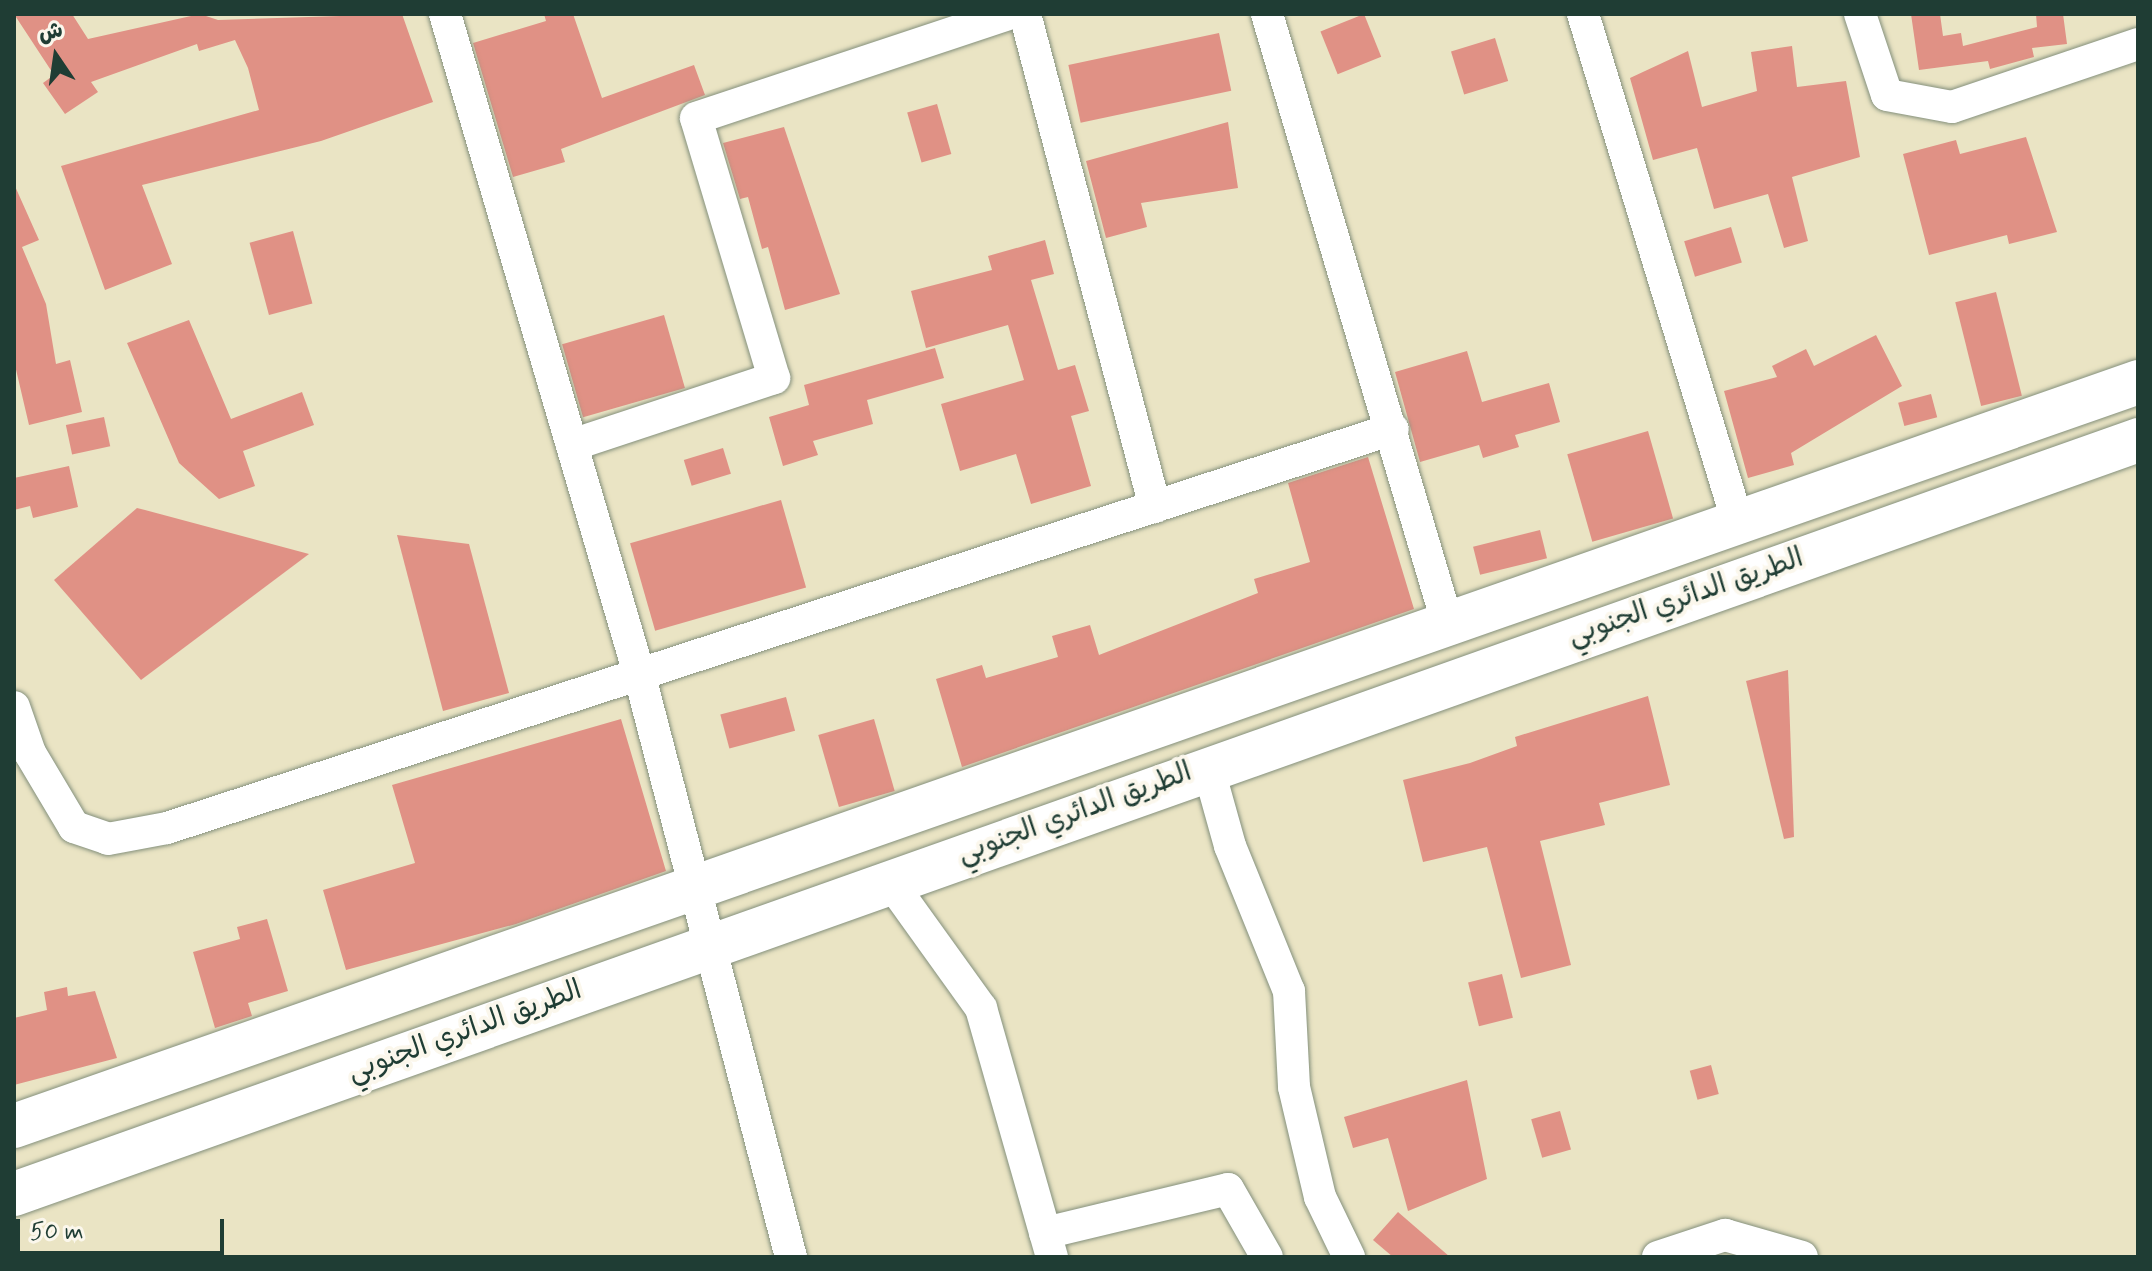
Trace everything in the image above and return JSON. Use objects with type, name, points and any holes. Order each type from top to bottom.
[{"type":"main road","name":"الطريق الدائري الجنوبي","points":[[14,1126],[696,890],[2138,382]]},
{"type":"main road","name":"الطريق الدائري الجنوبي","points":[[14,1194],[889,880],[2138,440]]},
{"type":"street","points":[[445,14],[640,677],[791,1257]]},
{"type":"street","points":[[572,445],[774,378],[696,118],[1008,14]]},
{"type":"street","points":[[1025,14],[1155,507]]},
{"type":"street","points":[[1267,14],[1393,429],[1448,625]]},
{"type":"street","points":[[1583,14],[1738,523]]},
{"type":"street","points":[[1860,14],[1887,95],[1952,107],[2138,44]]},
{"type":"street","points":[[14,707],[30,753],[74,827],[108,839],[167,828],[640,677],[1393,429]]},
{"type":"street","points":[[1208,767],[1230,846],[1289,991],[1294,1087],[1320,1197],[1349,1257]]},
{"type":"street","points":[[889,880],[981,1008],[1049,1245],[1228,1189],[1267,1257]]},
{"type":"street","points":[[1658,1257],[1725,1235],[1802,1257]]},
{"type":"building","points":[[14,14],[72,14],[88,39],[200,14],[218,20],[402,14],[433,102],[321,141],[142,185],[172,264],[105,290],[61,166],[259,110],[248,68],[235,40],[199,51],[197,44],[91,82],[98,92],[65,114],[43,83],[54,75]]},
{"type":"building","points":[[544,14],[573,14],[602,98],[694,65],[705,95],[561,149],[565,162],[513,177],[473,43],[546,21]]},
{"type":"building","points":[[1364,14],[1381,57],[1338,74],[1320,32]]},
{"type":"building","points":[[1911,14],[1940,14],[1943,36],[1961,33],[1963,46],[2037,27],[2036,14],[2063,14],[2067,44],[2032,48],[2034,57],[1990,69],[1988,61],[1919,70]]},
{"type":"building","points":[[1219,33],[1231,91],[1081,123],[1068,65]]},
{"type":"building","points":[[1495,38],[1508,81],[1464,94],[1451,51]]},
{"type":"building","points":[[1792,46],[1797,87],[1846,81],[1860,157],[1792,177],[1808,241],[1784,248],[1768,194],[1714,209],[1697,148],[1653,160],[1630,78],[1688,51],[1702,107],[1757,91],[1751,52]]},
{"type":"building","points":[[937,104],[951,154],[922,163],[907,113]]},
{"type":"building","points":[[1228,122],[1238,188],[1141,203],[1147,227],[1106,238],[1086,161]]},
{"type":"building","points":[[784,127],[840,294],[785,310],[768,247],[762,249],[748,197],[740,199],[723,143]]},
{"type":"building","points":[[2026,137],[2057,232],[2009,244],[2007,235],[1929,255],[1903,154],[1956,140],[1960,154]]},
{"type":"building","points":[[14,184],[39,240],[22,247],[46,304],[56,364],[70,360],[82,412],[29,425],[14,361]]},
{"type":"building","points":[[1731,227],[1742,262],[1695,277],[1684,241]]},
{"type":"building","points":[[293,231],[312,303],[269,315],[250,243]]},
{"type":"building","points":[[1045,240],[1054,274],[1031,280],[1058,370],[1075,365],[1089,411],[1071,416],[1091,486],[1031,504],[1016,454],[960,471],[941,404],[1024,380],[1008,325],[926,348],[911,291],[992,270],[988,256]]},
{"type":"building","points":[[1996,292],[2022,396],[1981,406],[1955,302]]},
{"type":"building","points":[[664,315],[685,388],[583,417],[562,344]]},
{"type":"building","points":[[189,320],[231,419],[302,392],[314,425],[243,451],[255,486],[219,499],[179,463],[127,343]]},
{"type":"building","points":[[1876,335],[1902,386],[1791,453],[1794,465],[1748,478],[1724,391],[1777,377],[1772,366],[1806,349],[1814,366]]},
{"type":"building","points":[[935,348],[944,378],[867,400],[873,424],[813,441],[818,455],[783,466],[769,417],[809,405],[804,385]]},
{"type":"building","points":[[1467,351],[1482,402],[1549,383],[1560,422],[1515,435],[1519,447],[1483,458],[1479,445],[1420,462],[1395,372]]},
{"type":"building","points":[[1931,394],[1937,417],[1904,426],[1898,403]]},
{"type":"building","points":[[104,417],[110,446],[72,454],[66,425]]},
{"type":"building","points":[[1648,431],[1673,518],[1592,542],[1567,454]]},
{"type":"building","points":[[723,448],[731,474],[692,486],[684,460]]},
{"type":"building","points":[[1368,457],[1414,609],[962,767],[936,679],[982,665],[986,678],[1058,657],[1052,636],[1090,625],[1099,655],[1258,593],[1254,579],[1310,562],[1288,483]]},
{"type":"building","points":[[69,466],[78,507],[33,518],[30,506],[14,510],[14,478]]},
{"type":"building","points":[[781,500],[806,587],[655,631],[630,543]]},
{"type":"building","points":[[137,508],[309,554],[141,680],[54,580]]},
{"type":"building","points":[[1540,530],[1547,558],[1480,575],[1473,547]]},
{"type":"building","points":[[397,535],[469,544],[509,693],[443,711]]},
{"type":"building","points":[[1788,670],[1794,837],[1784,839],[1746,681]]},
{"type":"building","points":[[1648,696],[1670,785],[1599,803],[1605,825],[1540,841],[1571,965],[1521,978],[1487,847],[1423,862],[1403,780],[1470,763],[1517,746],[1515,737]]},
{"type":"building","points":[[786,697],[795,731],[729,748],[720,715]]},
{"type":"building","points":[[621,719],[666,871],[516,924],[346,970],[323,890],[415,863],[392,785]]},
{"type":"building","points":[[874,719],[895,791],[839,807],[818,735]]},
{"type":"building","points":[[267,919],[288,991],[248,1003],[252,1016],[215,1028],[193,952],[240,939],[237,927]]},
{"type":"building","points":[[1502,974],[1513,1018],[1479,1026],[1468,982]]},
{"type":"building","points":[[67,987],[68,996],[95,991],[117,1058],[14,1085],[14,1018],[47,1010],[44,992]]},
{"type":"building","points":[[1711,1065],[1719,1094],[1698,1100],[1690,1071]]},
{"type":"building","points":[[1467,1080],[1487,1179],[1408,1211],[1388,1138],[1353,1148],[1344,1117]]},
{"type":"building","points":[[1560,1111],[1571,1149],[1542,1158],[1531,1119]]},
{"type":"building","points":[[1398,1212],[1450,1257],[1393,1257],[1373,1240]]}]
